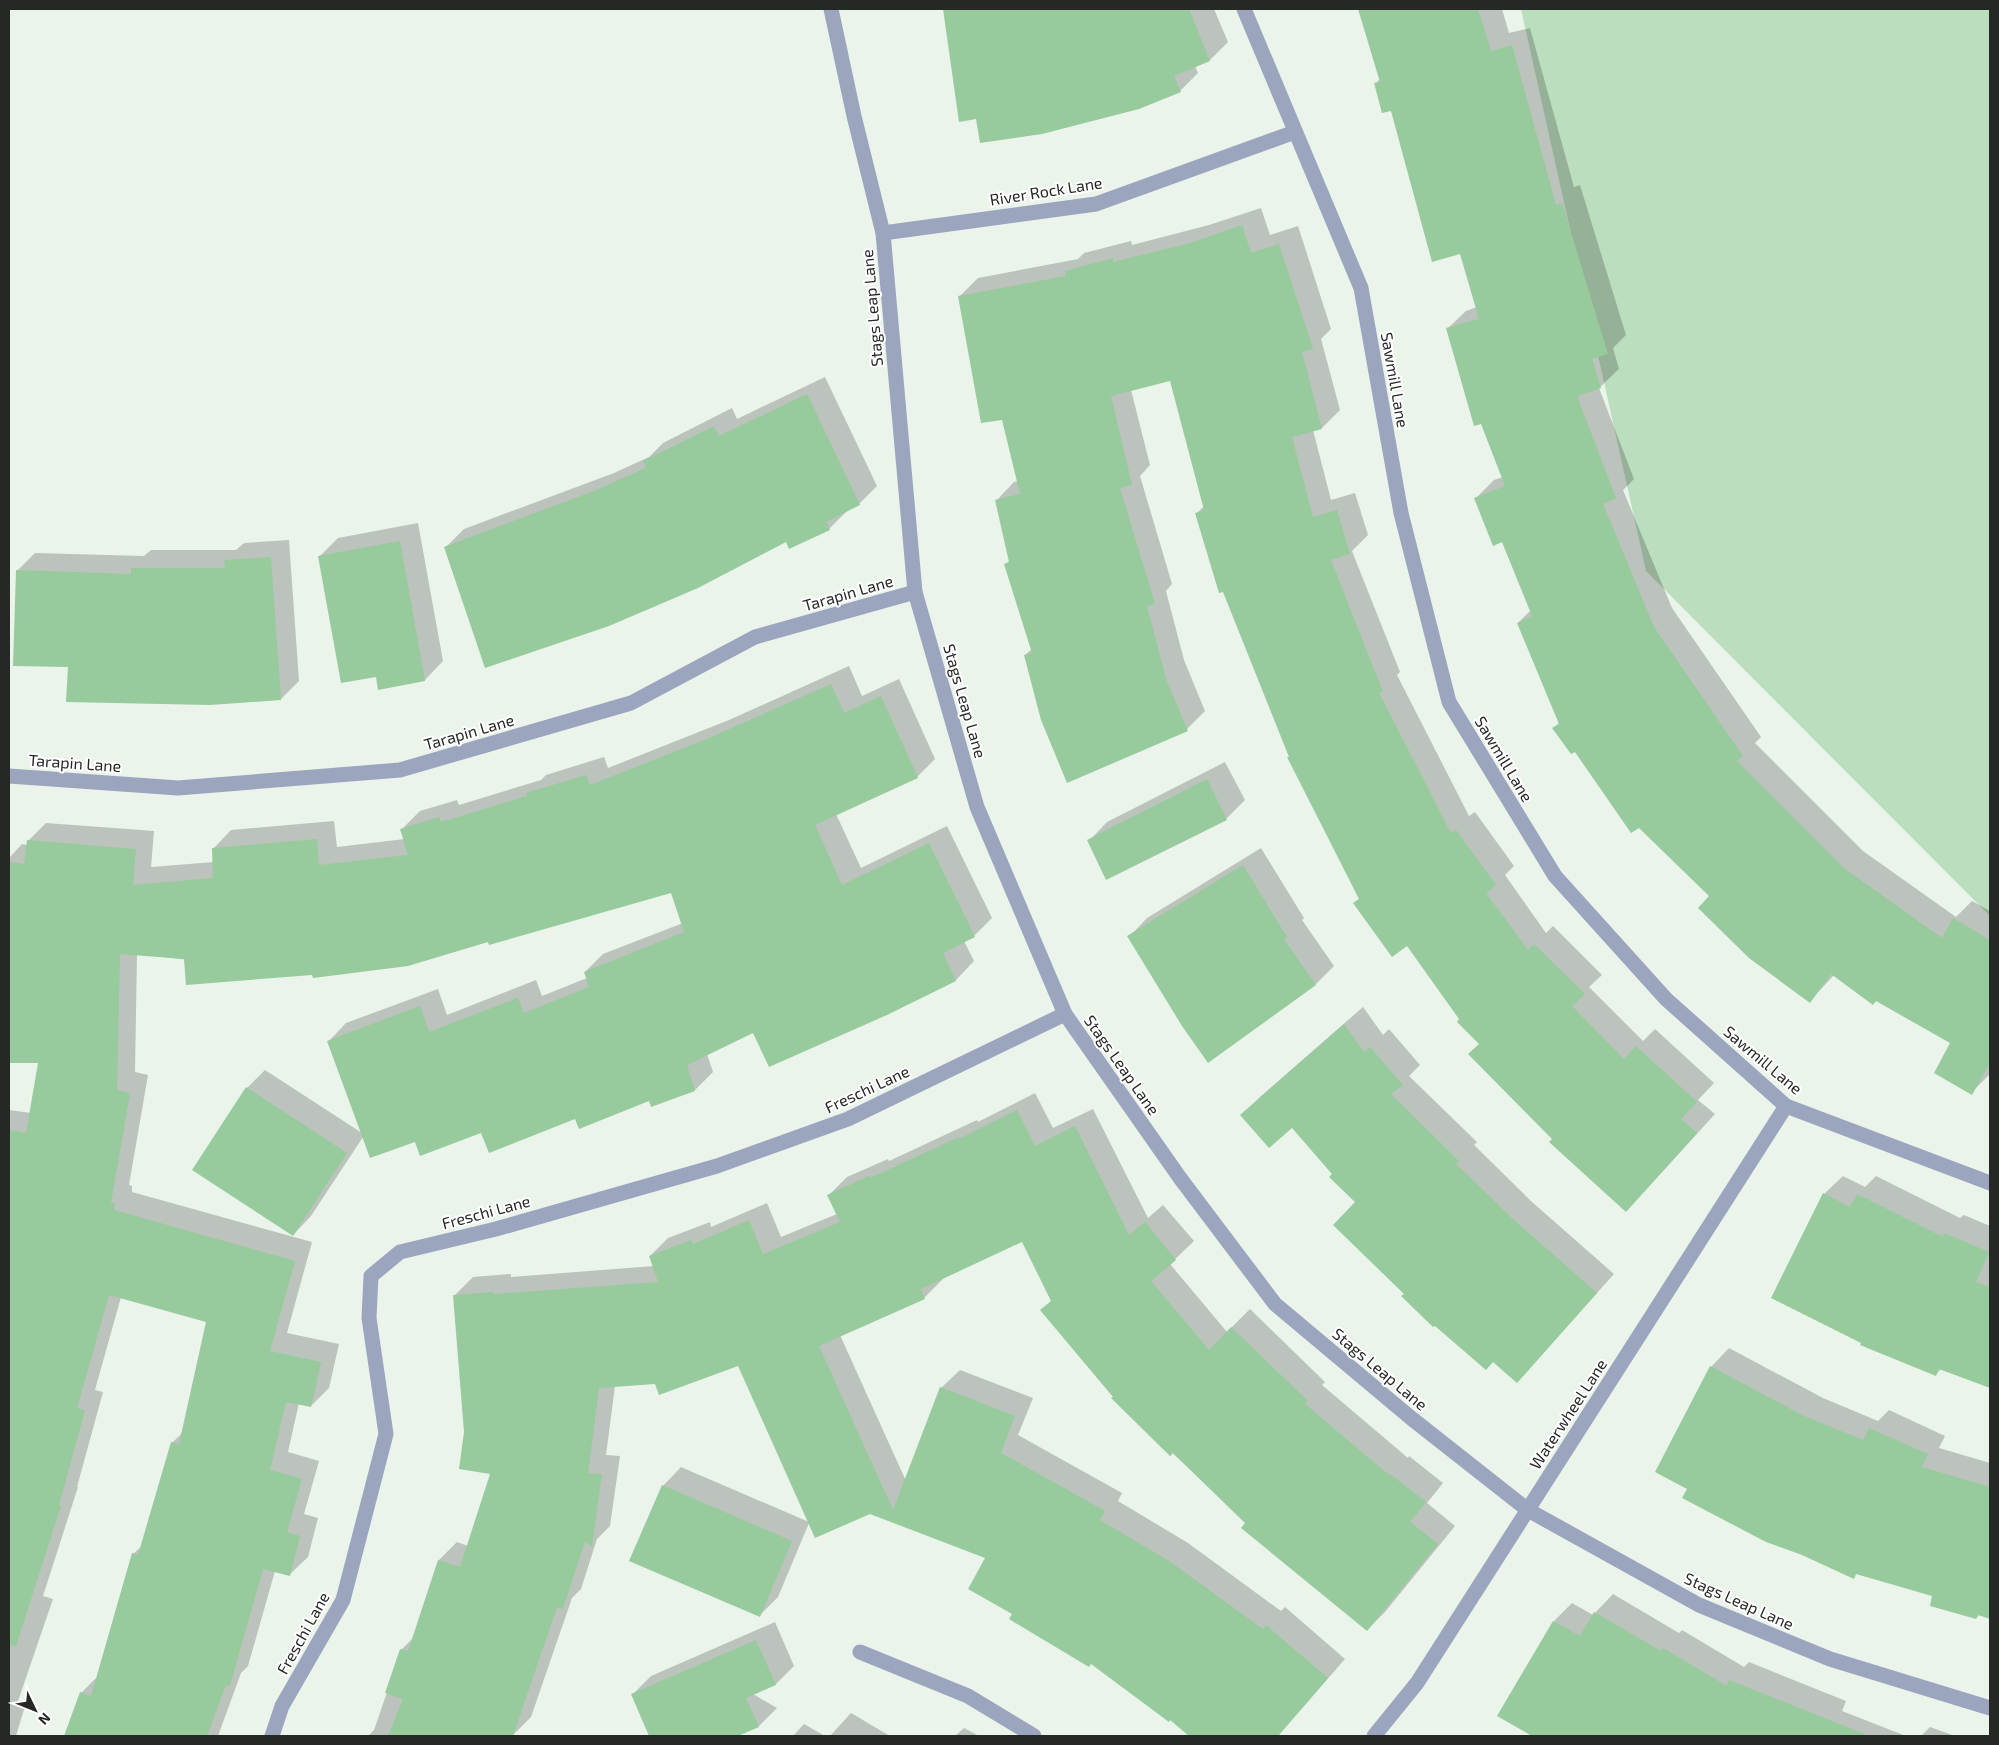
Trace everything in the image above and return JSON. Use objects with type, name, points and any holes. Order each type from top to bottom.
[{"type":"street","name":"Stags Leap Lane","points":[[831,9],[854,116],[883,233],[915,592],[977,807],[1065,1014],[1180,1178],[1275,1304],[1411,1418],[1528,1510],[1699,1605],[1830,1659],[1990,1708]]},
{"type":"street","name":"Sawmill Lane","points":[[1244,9],[1361,288],[1401,513],[1449,702],[1555,876],[1666,999],[1786,1106],[1990,1183]]},
{"type":"street","name":"River Rock Lane","points":[[883,233],[1096,204],[1295,132]]},
{"type":"street","name":"Tarapin Lane","points":[[9,776],[178,788],[400,770],[631,703],[755,637],[915,592]]},
{"type":"street","name":"Freschi Lane","points":[[272,1736],[282,1706],[343,1600],[386,1434],[369,1318],[371,1276],[400,1252],[496,1229],[717,1166],[848,1119],[1065,1014]]},
{"type":"street","name":"Waterwheel Lane","points":[[1374,1736],[1417,1683],[1786,1106]]},
{"type":"street","points":[[860,1652],[968,1696],[1034,1736]]},
{"type":"green space","points":[[1521,9],[1990,9],[1990,916],[1646,571]]},
{"type":"building","points":[[943,9],[1189,9],[1210,61],[1174,76],[1181,92],[1139,109],[1042,134],[980,143],[976,119],[959,122]]},
{"type":"building","points":[[1358,9],[1478,9],[1491,51],[1512,45],[1556,205],[1562,203],[1608,354],[1592,359],[1601,388],[1577,396],[1616,498],[1603,504],[1654,627],[1743,756],[1737,761],[1845,869],[1942,938],[1953,918],[1990,940],[1990,1062],[1972,1095],[1934,1073],[1950,1043],[1876,1001],[1873,1005],[1831,974],[1810,1003],[1749,958],[1698,908],[1709,896],[1639,828],[1631,833],[1575,752],[1571,754],[1552,728],[1559,724],[1517,623],[1532,616],[1502,542],[1493,546],[1474,498],[1505,486],[1481,424],[1474,426],[1446,328],[1479,319],[1460,254],[1432,262],[1391,111],[1382,113],[1374,83],[1380,82]]},
{"type":"building","points":[[1242,225],[1251,253],[1279,244],[1313,349],[1302,352],[1322,429],[1292,437],[1313,517],[1337,510],[1350,554],[1331,560],[1383,692],[1379,693],[1451,833],[1456,830],[1496,885],[1486,893],[1528,950],[1534,944],[1585,994],[1572,1006],[1624,1059],[1636,1046],[1697,1102],[1681,1119],[1697,1133],[1626,1212],[1549,1142],[1552,1139],[1468,1054],[1479,1044],[1457,1022],[1459,1019],[1407,946],[1392,957],[1353,903],[1359,899],[1287,757],[1289,757],[1223,592],[1219,593],[1195,513],[1204,510],[1170,381],[1111,396],[1132,485],[1120,488],[1155,604],[1147,606],[1166,679],[1188,731],[1067,783],[1041,720],[1024,655],[1032,653],[1004,564],[1009,562],[995,500],[1020,494],[1002,420],[981,423],[958,296],[1066,276],[1065,271],[1113,258],[1113,262],[1190,243]]},
{"type":"building","points":[[807,394],[860,505],[826,522],[830,530],[789,549],[786,542],[698,588],[609,626],[485,668],[444,547],[594,491],[646,468],[643,461],[714,426],[719,436]]},
{"type":"building","points":[[400,541],[425,681],[378,690],[376,677],[341,683],[318,556]]},
{"type":"building","points":[[271,557],[281,700],[210,705],[66,702],[68,667],[13,666],[16,570],[131,574],[131,568],[225,568],[224,560]]},
{"type":"building","points":[[831,684],[844,713],[881,696],[918,778],[815,825],[842,885],[929,843],[975,937],[943,953],[956,981],[887,1015],[769,1067],[753,1033],[687,1065],[695,1091],[651,1107],[649,1101],[579,1129],[575,1119],[489,1153],[481,1133],[420,1156],[415,1142],[370,1158],[327,1041],[420,1006],[429,1032],[518,998],[524,1013],[589,987],[584,972],[684,932],[671,893],[489,945],[488,942],[408,966],[313,978],[312,975],[186,985],[184,959],[120,954],[117,1090],[130,1093],[111,1203],[115,1203],[114,1210],[295,1261],[270,1351],[321,1362],[311,1407],[286,1402],[270,1470],[302,1479],[287,1532],[300,1536],[290,1576],[263,1569],[230,1686],[226,1685],[207,1736],[64,1736],[80,1692],[91,1696],[132,1553],[138,1555],[171,1442],[179,1444],[206,1322],[109,1295],[77,1408],[85,1410],[59,1505],[61,1506],[16,1646],[9,1645],[9,1130],[26,1133],[38,1063],[9,1063],[9,862],[24,864],[27,840],[136,849],[133,885],[213,878],[212,848],[317,839],[319,865],[408,855],[400,829],[439,817],[441,822],[527,796],[526,793],[586,775],[590,785],[709,738]]},
{"type":"building","points":[[1207,779],[1227,820],[1106,880],[1087,840]]},
{"type":"building","points":[[1243,865],[1287,937],[1284,939],[1316,985],[1208,1063],[1182,1026],[1127,936]]},
{"type":"building","points":[[1344,1024],[1364,1052],[1370,1047],[1403,1085],[1391,1094],[1459,1161],[1456,1164],[1514,1220],[1597,1293],[1517,1383],[1493,1362],[1486,1370],[1435,1326],[1433,1327],[1401,1296],[1404,1294],[1333,1225],[1355,1202],[1329,1177],[1332,1174],[1292,1128],[1269,1148],[1240,1115]]},
{"type":"building","points":[[246,1087],[347,1153],[293,1236],[192,1170]]},
{"type":"building","points":[[1017,1110],[1035,1146],[1075,1126],[1129,1235],[1145,1222],[1176,1260],[1151,1281],[1209,1350],[1231,1327],[1308,1401],[1305,1404],[1389,1475],[1426,1502],[1410,1522],[1438,1544],[1367,1631],[1241,1528],[1245,1523],[1173,1453],[1170,1456],[1111,1398],[1113,1397],[1040,1310],[1051,1301],[1022,1242],[921,1289],[925,1299],[819,1346],[893,1510],[940,1387],[1015,1416],[1001,1453],[1105,1511],[1100,1520],[1169,1561],[1263,1629],[1266,1625],[1328,1678],[1278,1736],[1189,1736],[1170,1720],[1169,1722],[1091,1664],[1089,1667],[1009,1619],[1012,1614],[968,1589],[985,1558],[870,1514],[815,1538],[738,1366],[659,1395],[655,1384],[599,1388],[588,1473],[602,1474],[592,1546],[585,1542],[563,1609],[557,1607],[513,1736],[388,1736],[403,1699],[385,1693],[400,1649],[408,1651],[438,1560],[460,1567],[490,1474],[459,1469],[464,1432],[453,1295],[493,1292],[493,1294],[658,1282],[649,1256],[691,1240],[693,1244],[749,1220],[763,1254],[840,1222],[827,1195],[869,1176],[870,1178],[959,1137],[959,1139]]},
{"type":"building","points":[[1823,1193],[1850,1207],[1857,1194],[1943,1237],[1944,1233],[1989,1252],[1976,1282],[1990,1287],[1990,1388],[1939,1369],[1936,1376],[1860,1345],[1861,1343],[1771,1298]]},
{"type":"building","points":[[1710,1366],[1804,1416],[1863,1440],[1869,1428],[1928,1454],[1922,1467],[1990,1487],[1990,1619],[1978,1615],[1976,1619],[1930,1606],[1932,1596],[1856,1574],[1854,1579],[1802,1555],[1766,1542],[1682,1498],[1687,1489],[1655,1472]]},
{"type":"building","points":[[662,1485],[792,1541],[760,1617],[629,1561]]},
{"type":"building","points":[[1594,1612],[1661,1651],[1663,1648],[1727,1686],[1729,1680],[1864,1734],[1864,1736],[1532,1736],[1497,1716],[1553,1621],[1580,1636]]},
{"type":"building","points":[[756,1640],[776,1685],[746,1698],[759,1727],[738,1736],[649,1736],[631,1694]]}]
